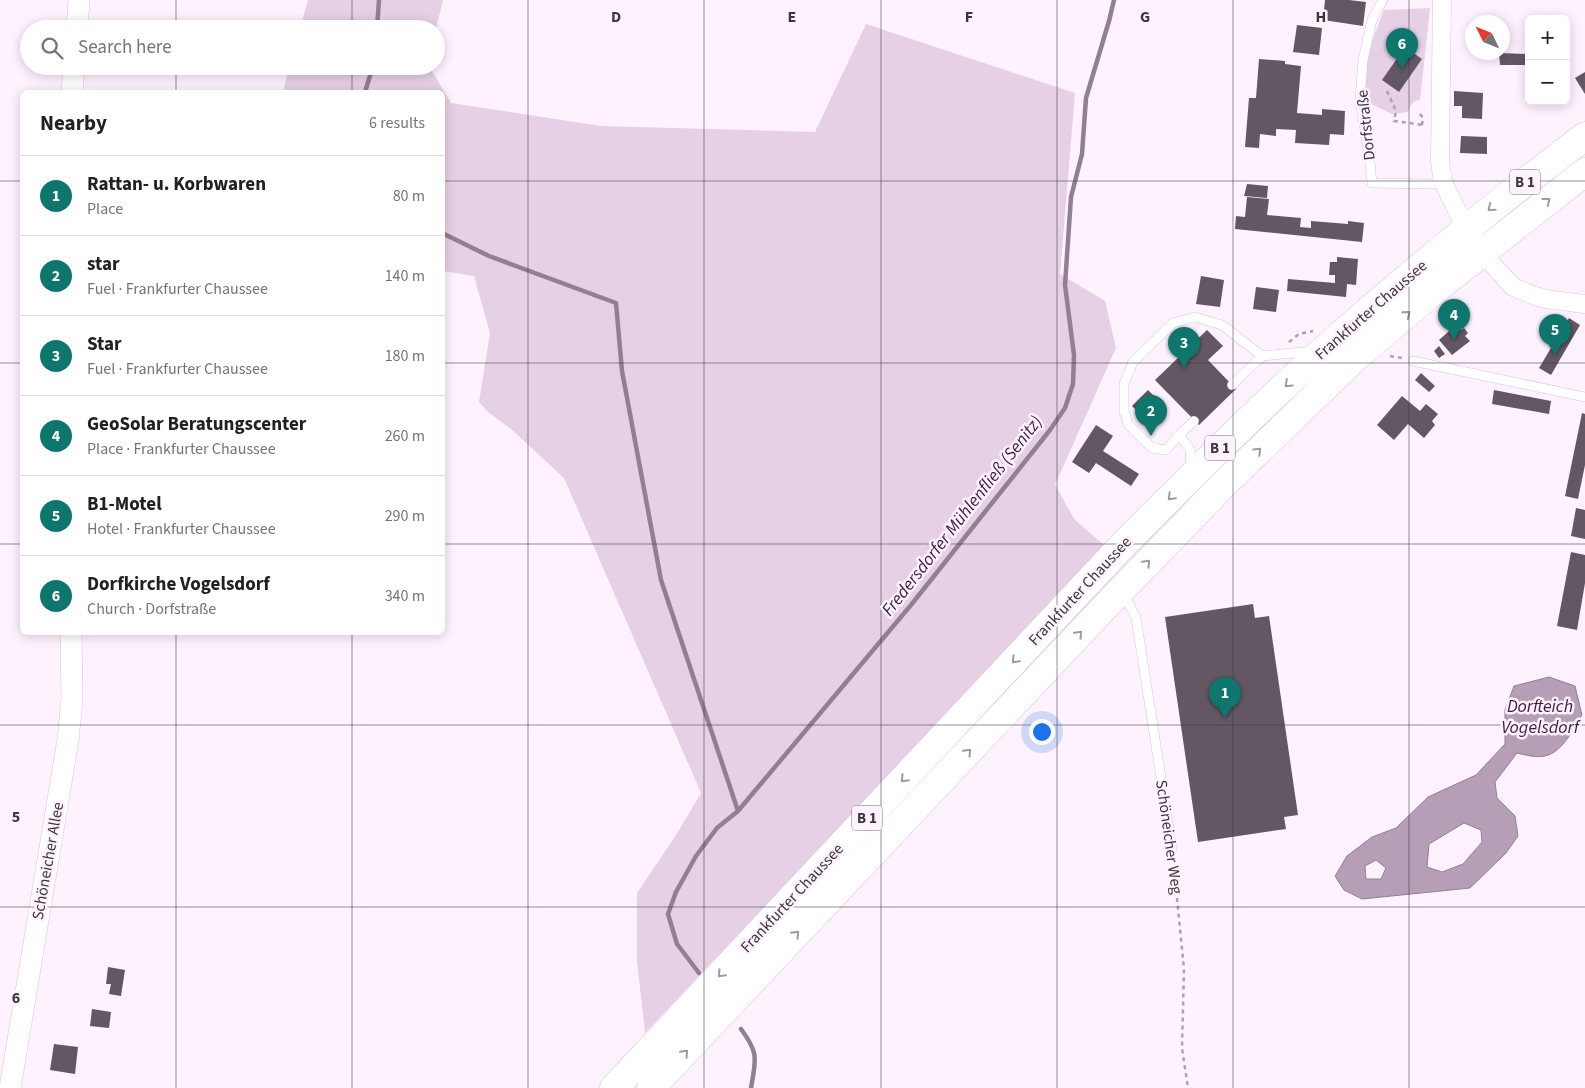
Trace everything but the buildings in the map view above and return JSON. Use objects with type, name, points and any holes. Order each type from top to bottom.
[{"type":"main road","name":"Frankfurter Chaussee","points":[[614,1088],[1120,548],[1320,340],[1409,275],[1585,136]]},
{"type":"main road","name":"Frankfurter Chaussee","points":[[651,1088],[1118,592],[1223,485],[1358,355],[1441,285],[1585,172]]},
{"type":"street","points":[[78,20],[79,0]]},
{"type":"street","points":[[1442,0],[1440,161],[1443,182],[1466,229],[1482,253],[1512,287],[1546,299],[1585,304]]},
{"type":"street","points":[[72,90],[73,75]]},
{"type":"street","name":"Schöneicher Allee","points":[[10,1088],[68,740],[72,699],[72,635]]},
{"type":"lane","name":"Dorfstraße","points":[[1383,0],[1372,20],[1363,60],[1360,99],[1372,183],[1434,184],[1443,182]]},
{"type":"lane","points":[[1194,421],[1166,450],[1152,448],[1128,424],[1124,411],[1124,384],[1133,362],[1173,323],[1194,317],[1222,325],[1262,356]]},
{"type":"lane","points":[[1232,385],[1262,356],[1276,355],[1320,340]]},
{"type":"lane","points":[[1413,361],[1585,397]]},
{"type":"lane","points":[[1179,435],[1190,449],[1191,476]]},
{"type":"lane","name":"Schöneicher Weg","points":[[1118,592],[1129,604],[1136,618],[1172,848]]},
{"type":"path","points":[[1387,91],[1396,111],[1394,121],[1441,127]]},
{"type":"path","points":[[1420,114],[1423,118],[1422,125]]},
{"type":"path","points":[[1276,355],[1298,334],[1320,340]]},
{"type":"path","points":[[1385,354],[1413,361]]},
{"type":"path","name":"Schöneicher Weg","points":[[1172,848],[1182,935],[1184,969],[1182,1048],[1188,1088]]},
{"type":"shaded area","points":[[308,0],[443,0],[438,20],[302,20]]},
{"type":"shaded area","points":[[1430,8],[1420,100],[1412,103],[1408,112],[1392,114],[1365,101],[1364,62],[1384,10]]},
{"type":"shaded area","points":[[866,24],[1075,93],[1060,274],[1105,301],[1116,348],[1055,485],[1075,520],[1105,546],[645,1033],[637,961],[637,893],[676,835],[701,793],[564,478],[479,402],[490,333],[474,276],[445,271],[445,93],[451,103],[601,126],[815,132]]},
{"type":"shaded area","points":[[287,75],[434,75],[443,90],[283,90]]},
{"type":"water","name":"Dorfteich Vogelsdorf","points":[[1549,677],[1575,686],[1582,715],[1567,739],[1557,750],[1542,757],[1517,753],[1495,782],[1497,798],[1515,816],[1518,836],[1506,853],[1470,888],[1362,899],[1344,890],[1335,876],[1347,856],[1372,837],[1396,828],[1428,797],[1476,775],[1505,744],[1505,710],[1514,686]],"holes":[[[1464,823],[1481,830],[1482,842],[1463,864],[1442,872],[1427,867],[1429,844]],[[1376,860],[1386,868],[1381,879],[1366,879],[1365,866]]]},
{"type":"waterway","points":[[378,20],[379,0]]},
{"type":"waterway","name":"Fredersdorfer Mühlenfließ (Senitz)","points":[[699,973],[677,944],[668,914],[676,892],[696,856],[717,828],[738,811],[911,605],[1050,430],[1065,408],[1073,384],[1074,355],[1065,285],[1071,197],[1082,154],[1086,98],[1114,0]]},
{"type":"waterway","points":[[366,90],[370,75]]},
{"type":"waterway","points":[[445,234],[489,256],[616,303],[622,371],[661,580],[738,811]]},
{"type":"waterway","name":"Fredersdorfer Mühlenfließ (Senitz)","points":[[741,1029],[751,1044],[755,1057],[751,1088]]},
{"type":"place","name":"Dorfkirche Vogelsdorf","points":[[1402,69]]},
{"type":"place","name":"GeoSolar Beratungscenter","points":[[1454,340]]},
{"type":"place","name":"B1-Motel","points":[[1555,355]]},
{"type":"place","name":"Star","points":[[1184,368]]},
{"type":"place","name":"star","points":[[1151,436]]},
{"type":"place","name":"Rattan- u. Korbwaren","points":[[1225,718]]}]
